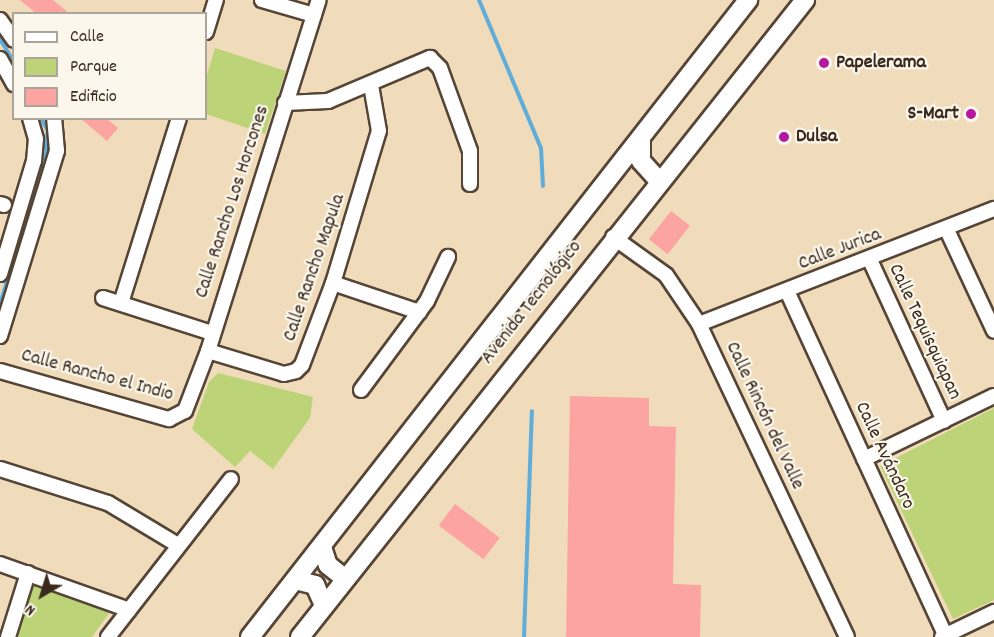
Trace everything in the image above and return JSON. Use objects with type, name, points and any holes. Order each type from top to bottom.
[{"type":"main road","name":"Avenida Tecnológico","points":[[250,637],[748,0]]},
{"type":"main road","name":"Avenida Tecnológico","points":[[300,637],[613,237],[805,0]]},
{"type":"main road","points":[[641,138],[640,161],[659,181]]},
{"type":"main road","points":[[322,547],[328,565],[345,579]]},
{"type":"main road","points":[[295,580],[315,585],[324,605]]},
{"type":"street","points":[[207,29],[216,0]]},
{"type":"street","points":[[262,0],[314,15]]},
{"type":"street","name":"Calle Rancho Los Horcones","points":[[182,414],[208,351],[319,0]]},
{"type":"street","points":[[0,20],[12,37]]},
{"type":"street","points":[[0,59],[12,80]]},
{"type":"street","points":[[285,103],[320,104],[371,86],[420,60],[435,60],[470,151],[470,184]]},
{"type":"street","name":"Calle Rancho Mapula","points":[[208,351],[284,374],[296,371],[304,361],[333,283],[379,131],[371,86]]},
{"type":"street","points":[[0,274],[34,161],[36,139],[31,120]]},
{"type":"street","points":[[0,336],[57,151],[54,120]]},
{"type":"street","points":[[121,303],[177,120]]},
{"type":"street","name":"Calle Jurica","points":[[699,324],[947,230],[994,209]]},
{"type":"street","points":[[947,230],[994,331]]},
{"type":"street","name":"Calle Rincón del Valle","points":[[613,237],[666,275],[699,324],[847,637]]},
{"type":"street","points":[[361,390],[419,312],[448,257]]},
{"type":"street","name":"Calle Tequisquiapan","points":[[870,260],[944,421]]},
{"type":"street","points":[[333,283],[419,312]]},
{"type":"street","name":"Calle Avándaro","points":[[788,291],[945,637]]},
{"type":"street","points":[[103,298],[212,333]]},
{"type":"street","name":"Calle Rancho el Indio","points":[[0,371],[169,419],[182,414]]},
{"type":"street","points":[[864,459],[994,396]]},
{"type":"street","points":[[0,469],[108,502],[178,545]]},
{"type":"street","points":[[108,637],[231,479]]},
{"type":"street","points":[[0,564],[129,610]]},
{"type":"street","points":[[8,637],[28,573]]},
{"type":"street","points":[[945,637],[994,612]]},
{"type":"green space","points":[[215,48],[286,71],[265,134],[207,114],[207,75]]},
{"type":"green space","points":[[218,373],[313,397],[310,418],[273,469],[250,451],[235,467],[192,429],[209,382]]},
{"type":"green space","points":[[994,408],[994,600],[953,619],[880,466]]},
{"type":"green space","points":[[26,582],[112,609],[92,637],[11,637]]},
{"type":"building","points":[[20,0],[53,0],[68,12],[35,12]]},
{"type":"building","points":[[82,120],[108,120],[118,128],[107,141]]},
{"type":"building","points":[[671,211],[690,226],[668,254],[649,239]]},
{"type":"building","points":[[570,396],[649,398],[649,426],[676,427],[673,584],[701,585],[700,637],[566,637]]},
{"type":"building","points":[[455,504],[500,538],[483,559],[439,526]]},
{"type":"waterway","points":[[479,0],[541,148],[543,186]]},
{"type":"waterway","points":[[0,39],[12,59]]},
{"type":"waterway","points":[[0,304],[45,158],[48,131],[42,120]]},
{"type":"waterway","points":[[524,637],[532,411]]},
{"type":"place","name":"Papelerama","points":[[824,63]]},
{"type":"place","name":"S-Mart","points":[[971,114]]},
{"type":"place","name":"Dulsa","points":[[784,137]]}]
